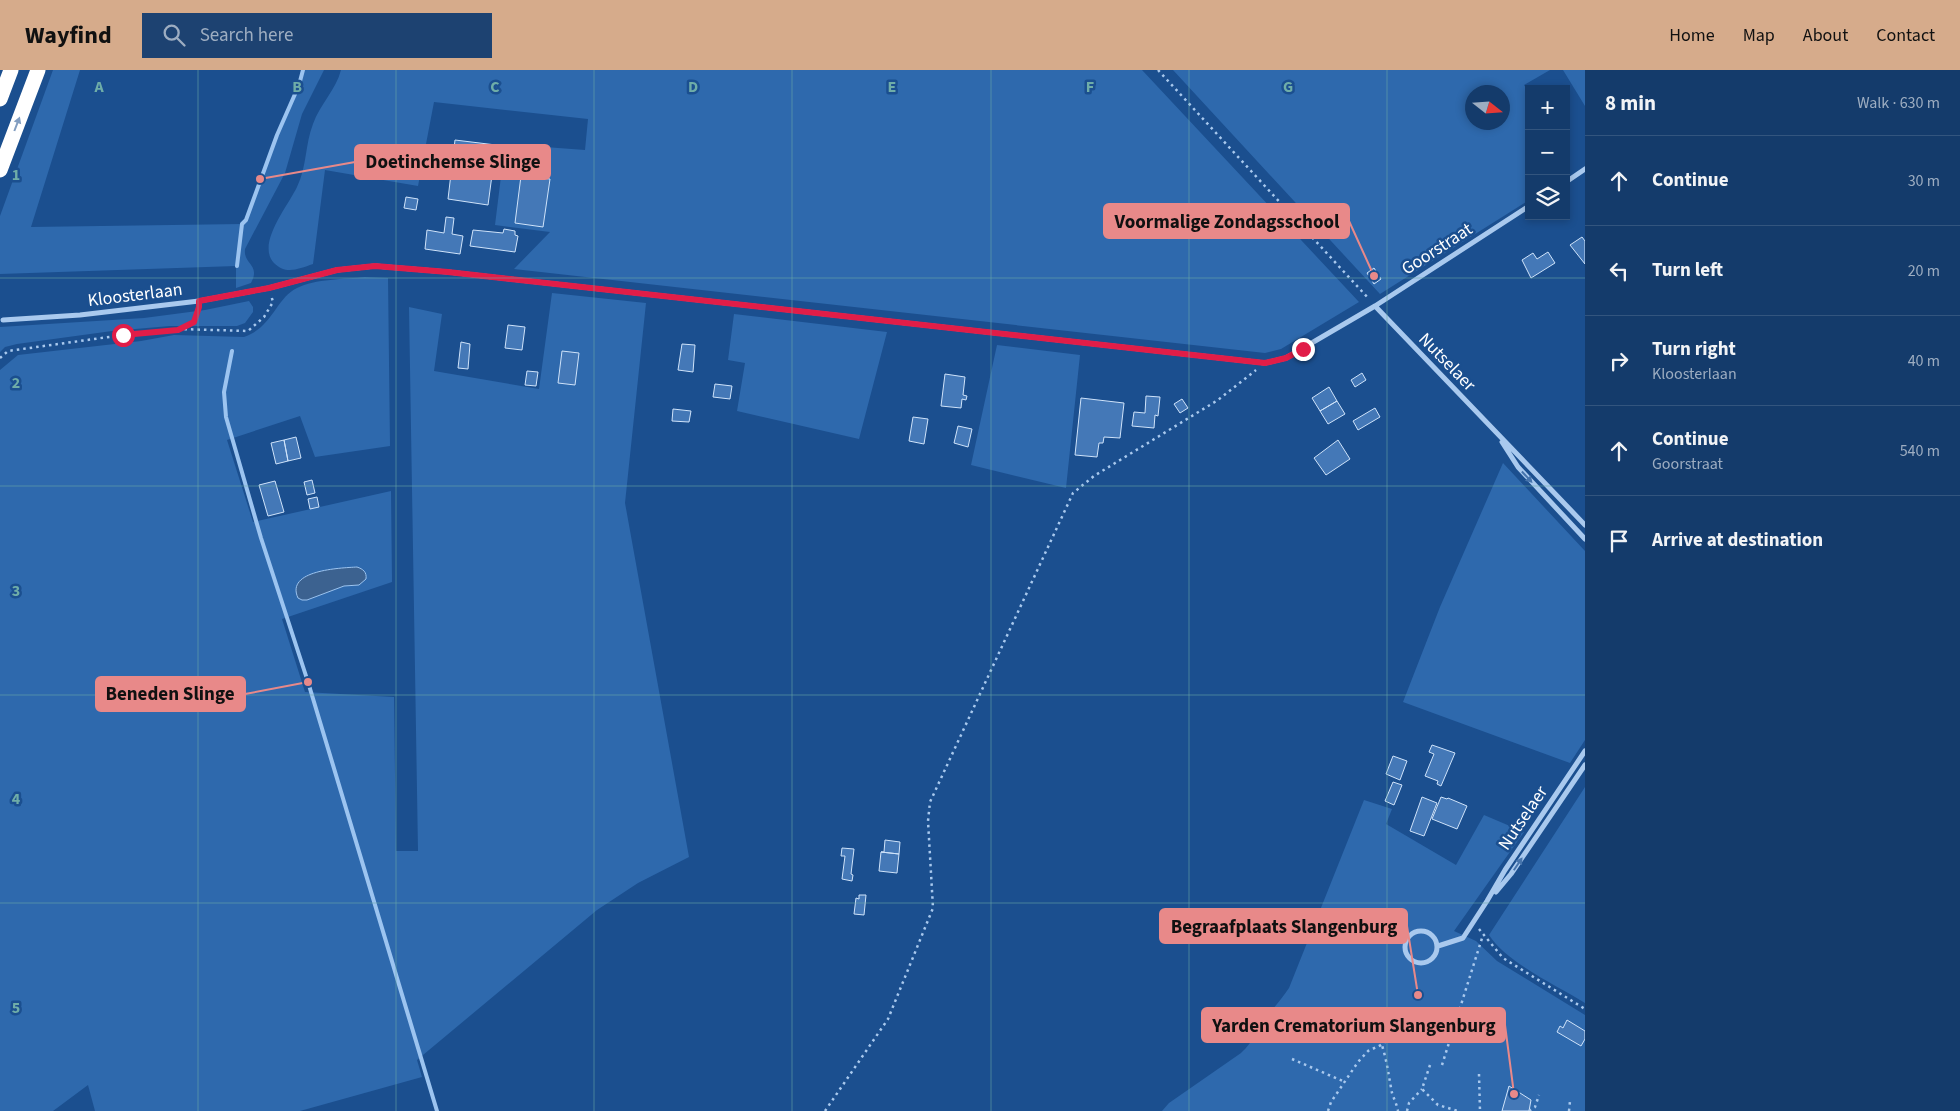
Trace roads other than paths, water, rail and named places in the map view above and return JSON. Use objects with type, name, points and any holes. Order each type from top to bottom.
[{"type":"highway","points":[[0,98],[11,70]]},
{"type":"highway","points":[[0,170],[38,70]]},
{"type":"street","points":[[1570,179],[1585,169]]},
{"type":"street","name":"Goorstraat","points":[[269,288],[337,270],[375,266],[448,272],[1265,363],[1286,358],[1375,306],[1525,209]]},
{"type":"street","name":"Kloosterlaan","points":[[3,320],[90,314],[199,301],[269,288]]},
{"type":"street","name":"Nutselaer","points":[[1375,306],[1499,437],[1522,457],[1585,525]]},
{"type":"street","name":"Nutselaer","points":[[1499,437],[1518,467],[1585,539]]},
{"type":"street","name":"Nutselaer","points":[[1487,902],[1505,870],[1585,751]]},
{"type":"street","name":"Nutselaer","points":[[1438,946],[1463,938],[1487,902],[1511,874],[1585,765]]},
{"type":"street","points":[[1421,931],[1432,935],[1438,946],[1433,958],[1424,964],[1413,962],[1408,958],[1405,947],[1409,936],[1414,932],[1421,931]]},
{"type":"waterway","points":[[237,266],[242,224],[246,220],[277,135],[299,85],[303,70]]},
{"type":"waterway","points":[[232,351],[224,392],[226,417],[261,538],[308,682],[437,1111]]},
{"type":"place","name":"Doetinchemse Slinge","points":[[260,179]]},
{"type":"place","name":"Voormalige Zondagsschool","points":[[1374,276]]},
{"type":"place","name":"Beneden Slinge","points":[[308,682]]},
{"type":"place","name":"Begraafplaats Slangenburg","points":[[1418,995]]},
{"type":"place","name":"Yarden Crematorium Slangenburg","points":[[1514,1094]]}]
